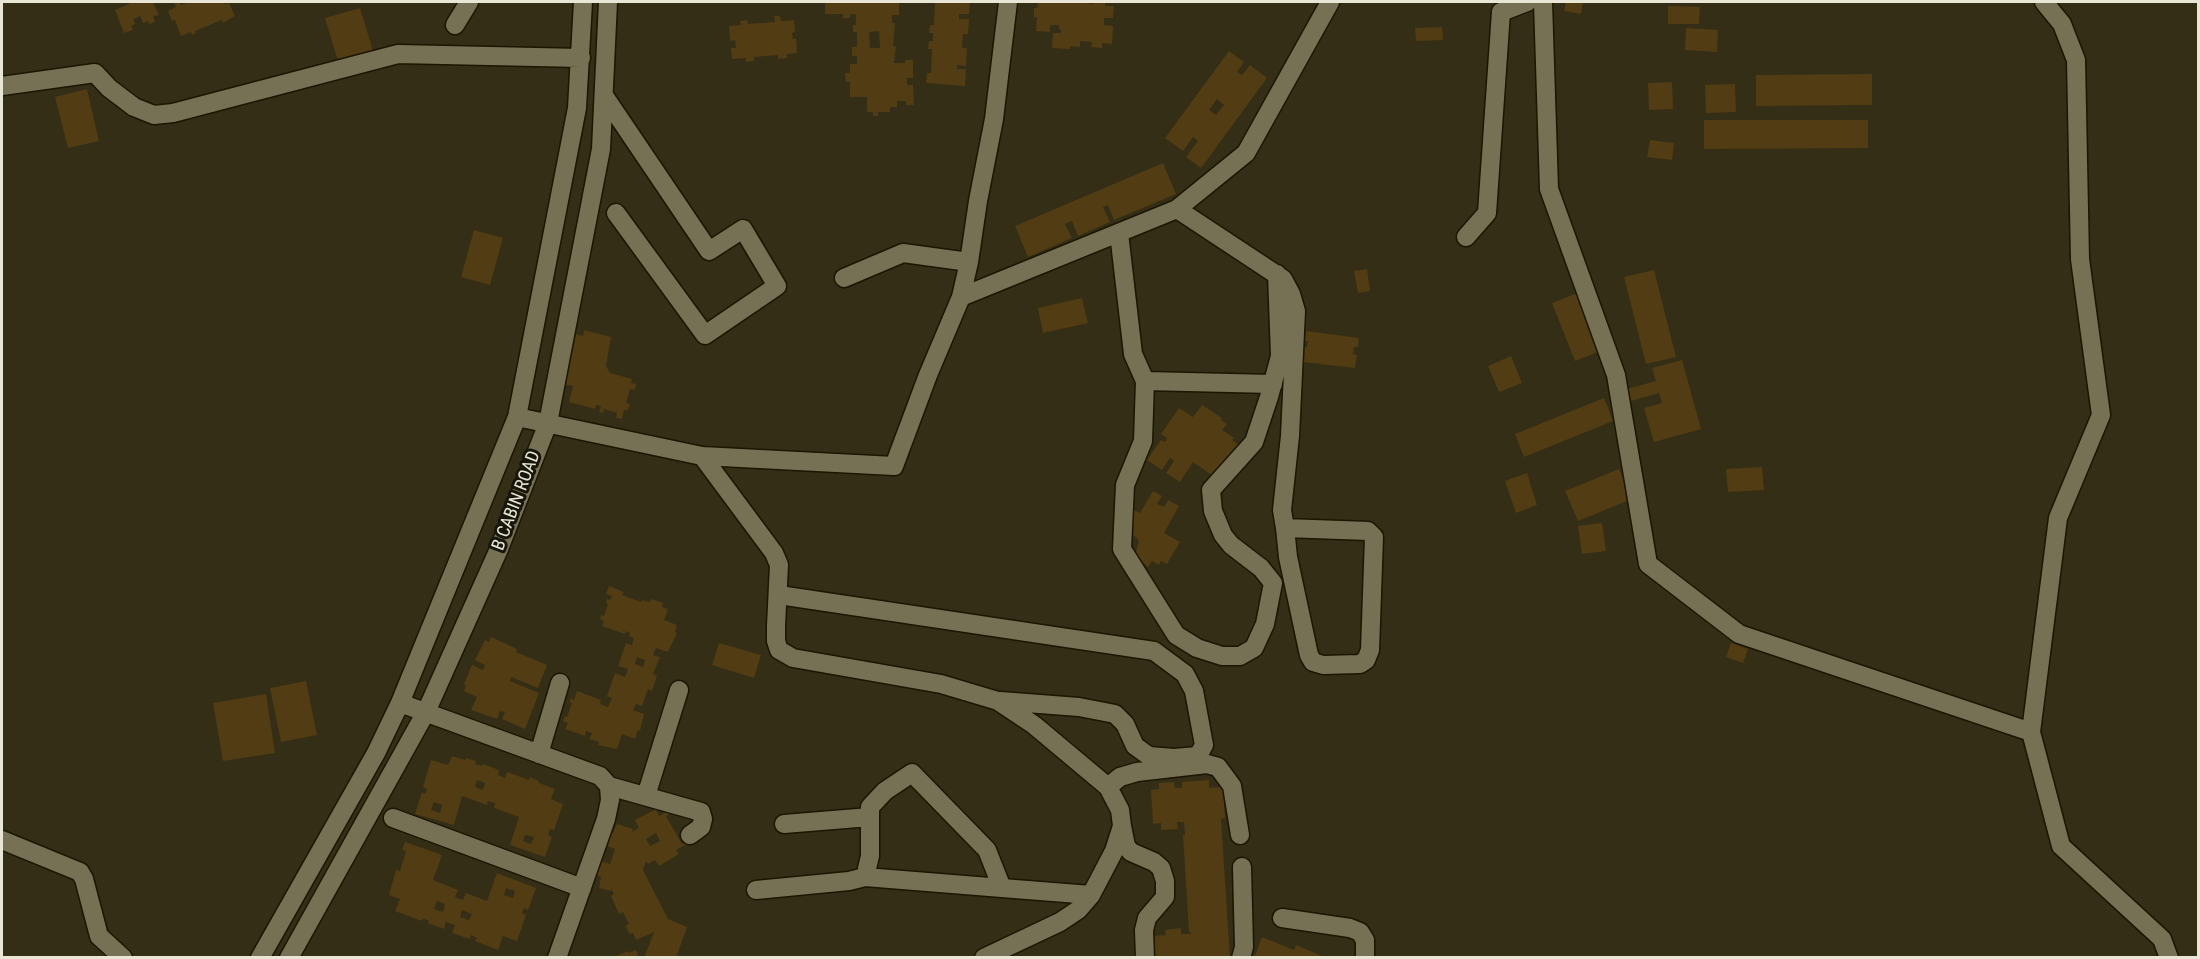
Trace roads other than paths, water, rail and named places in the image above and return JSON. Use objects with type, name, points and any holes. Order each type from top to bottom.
[{"type":"street","points":[[455,25],[469,2]]},
{"type":"street","points":[[268,955],[376,753],[400,703],[517,417],[577,108],[583,2]]},
{"type":"street","name":"B CABIN ROAD","points":[[289,957],[426,712],[499,549],[548,423],[601,149],[608,2]]},
{"type":"street","points":[[517,417],[702,456],[894,466],[928,375],[961,297],[994,119],[1008,2]]},
{"type":"street","points":[[961,297],[1178,209],[1246,153],[1330,2]]},
{"type":"street","points":[[1466,237],[1486,213],[1501,12],[1527,2]]},
{"type":"street","points":[[1543,2],[1549,189],[1616,375],[1648,564],[1739,634],[2031,732]]},
{"type":"street","points":[[2044,2],[2062,24],[2076,60],[2080,259],[2101,415],[2058,518],[2031,732],[2061,846],[2162,939],[2169,957]]},
{"type":"street","points":[[2,86],[95,73],[109,88],[134,107],[154,115],[398,54],[581,58]]},
{"type":"street","points":[[605,97],[709,251],[743,229],[777,286],[705,334],[616,213]]},
{"type":"street","points":[[1178,209],[1277,274],[1287,286],[1296,311],[1290,426],[1282,510],[1290,568],[1309,655],[1313,662],[1323,665],[1360,664],[1366,660],[1370,650],[1374,537],[1368,531],[1285,528]]},
{"type":"street","points":[[1119,232],[1133,354],[1145,381],[1143,441],[1125,485],[1122,549],[1176,635],[1197,648],[1222,656],[1240,656],[1254,648],[1265,624],[1273,583],[1261,568],[1231,545],[1223,535],[1213,511],[1211,490],[1254,442],[1273,384],[1280,356],[1277,274]]},
{"type":"street","points":[[844,278],[903,253],[969,262]]},
{"type":"street","points":[[1145,381],[1273,384]]},
{"type":"street","points":[[702,456],[774,553],[779,565],[776,641],[779,650],[792,658],[941,684],[998,701],[1079,707],[1115,714],[1125,724],[1135,746],[1149,756],[1174,758],[1198,756],[1204,745],[1194,691],[1185,674],[1154,651],[779,595]]},
{"type":"street","points":[[540,754],[560,682]]},
{"type":"street","points":[[646,796],[679,690]]},
{"type":"street","points":[[998,701],[1034,725],[1108,788],[1120,810],[1126,846],[1131,852],[1154,862],[1161,868],[1165,881],[1165,897],[1147,918],[1144,930],[1145,957]]},
{"type":"street","points":[[400,703],[600,776],[609,786],[701,812],[703,819],[701,827],[690,835]]},
{"type":"street","points":[[1108,788],[1120,777],[1137,772],[1207,764],[1218,767],[1232,786],[1240,836]]},
{"type":"street","points":[[865,877],[870,856],[870,807],[885,791],[912,773],[987,850],[1002,888]]},
{"type":"street","points":[[557,957],[606,819],[610,800],[609,786]]},
{"type":"street","points":[[784,824],[870,817]]},
{"type":"street","points":[[393,818],[582,888]]},
{"type":"street","points":[[984,957],[1060,922],[1078,910],[1092,895],[1114,851],[1122,826]]},
{"type":"street","points":[[2,840],[80,872],[84,879],[99,936],[123,957]]},
{"type":"street","points":[[1241,957],[1244,947],[1242,867]]},
{"type":"street","points":[[756,890],[849,881],[865,877],[1092,895]]},
{"type":"street","points":[[1282,918],[1350,928],[1360,932],[1365,940],[1365,957]]}]
